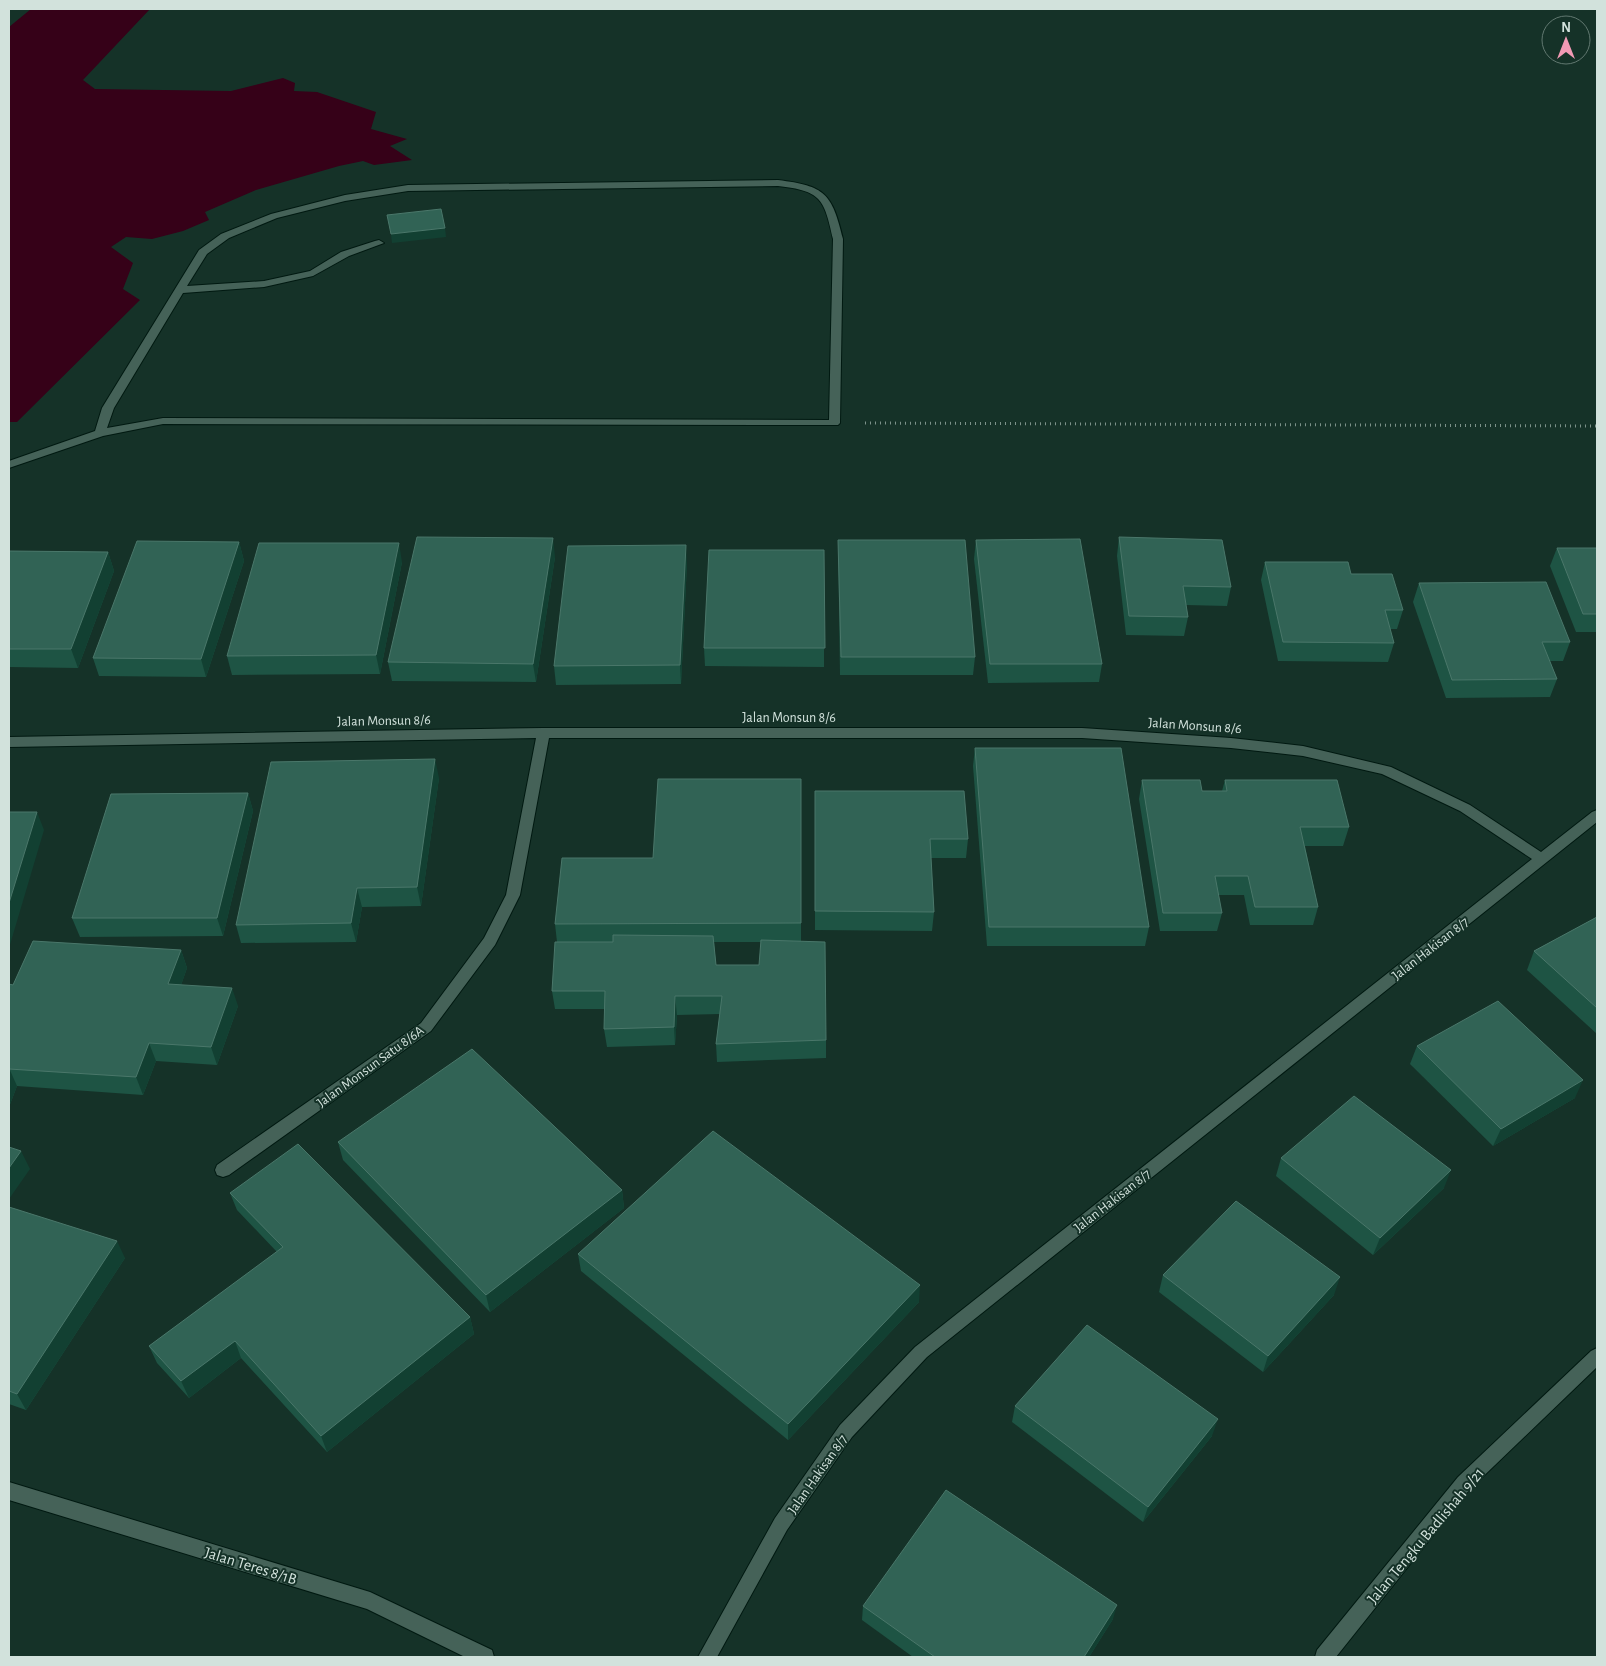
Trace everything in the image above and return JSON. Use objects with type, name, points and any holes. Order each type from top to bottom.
[{"type":"street","points":[[9,465],[100,433],[163,421],[834,423],[838,238],[832,211],[824,198],[805,186],[768,183],[408,188],[344,198],[274,216],[225,236],[203,252],[108,408],[100,433]]},
{"type":"street","name":"Jalan Monsun 8/6","points":[[9,742],[543,733],[1082,733],[1231,743],[1304,751],[1386,770],[1465,808],[1542,859]]},
{"type":"street","name":"Jalan Monsun Satu 8/6A","points":[[223,1170],[426,1027],[484,949],[512,894],[543,733]]},
{"type":"street","name":"Jalan Hakisan 8/7","points":[[707,1657],[786,1516],[846,1431],[921,1352],[1597,815]]},
{"type":"street","name":"Jalan Tengku Badlishah 9/21","points":[[1324,1657],[1464,1483],[1597,1356]]},
{"type":"street","name":"Jalan Teres 8/1B","points":[[9,1491],[370,1601],[485,1657]]},
{"type":"lane","points":[[179,290],[264,284],[313,273],[345,254],[379,243]]},
{"type":"path","points":[[834,423],[1597,426]]},
{"type":"shaded area","points":[[31,9],[150,9],[83,80],[95,89],[231,91],[283,78],[295,83],[294,91],[317,92],[376,112],[371,129],[407,139],[390,146],[412,160],[374,165],[363,161],[339,166],[256,190],[205,212],[209,220],[183,231],[152,239],[126,237],[111,247],[133,263],[123,289],[140,300],[17,422],[9,422],[9,27]]},
{"type":"building","points":[[441,209],[445,228],[391,234],[387,215]]},
{"type":"building","points":[[417,537],[553,538],[533,664],[388,662]]},
{"type":"building","points":[[1119,537],[1222,540],[1231,587],[1183,586],[1188,617],[1129,616]]},
{"type":"building","points":[[1080,539],[1102,664],[990,664],[976,540]]},
{"type":"building","points":[[838,540],[965,540],[975,657],[841,657]]},
{"type":"building","points":[[137,541],[239,542],[201,659],[93,658]]},
{"type":"building","points":[[259,543],[399,543],[376,655],[227,656]]},
{"type":"building","points":[[686,545],[680,665],[554,666],[568,546]]},
{"type":"building","points":[[1557,548],[1597,548],[1597,614],[1583,614]]},
{"type":"building","points":[[709,550],[824,550],[825,648],[704,648]]},
{"type":"building","points":[[9,551],[108,552],[71,649],[9,649]]},
{"type":"building","points":[[1265,562],[1348,562],[1351,574],[1392,574],[1403,610],[1385,610],[1394,643],[1283,642]]},
{"type":"building","points":[[1546,582],[1570,642],[1542,642],[1557,679],[1452,680],[1419,583]]},
{"type":"building","points":[[975,748],[1121,748],[1149,927],[989,927]]},
{"type":"building","points":[[435,759],[417,887],[357,888],[351,923],[236,925],[271,762]]},
{"type":"building","points":[[658,779],[801,779],[801,923],[555,924],[562,858],[653,858]]},
{"type":"building","points":[[1142,780],[1200,780],[1202,791],[1227,791],[1225,780],[1337,780],[1349,827],[1300,827],[1318,907],[1255,907],[1248,876],[1215,876],[1222,913],[1163,913]]},
{"type":"building","points":[[815,791],[964,791],[968,839],[930,839],[934,912],[815,911]]},
{"type":"building","points":[[248,793],[217,918],[72,918],[111,794]]},
{"type":"building","points":[[9,812],[37,812],[9,903]]},
{"type":"building","points":[[1597,917],[1597,1008],[1534,951]]},
{"type":"building","points":[[613,935],[713,936],[716,965],[759,965],[761,940],[825,942],[826,1040],[716,1044],[722,996],[675,996],[674,1027],[604,1029],[605,991],[552,991],[555,942],[613,942]]},
{"type":"building","points":[[33,941],[181,950],[168,984],[232,988],[211,1047],[149,1043],[136,1077],[9,1069],[9,984],[13,985]]},
{"type":"building","points":[[1498,1001],[1583,1080],[1501,1129],[1417,1046]]},
{"type":"building","points":[[472,1049],[622,1190],[486,1295],[338,1142]]},
{"type":"building","points":[[1354,1096],[1451,1170],[1380,1238],[1281,1158]]},
{"type":"building","points":[[713,1131],[920,1285],[788,1424],[578,1254]]},
{"type":"building","points":[[298,1144],[470,1317],[321,1436],[235,1341],[181,1381],[149,1346],[283,1247],[230,1193]]},
{"type":"building","points":[[9,1147],[21,1151],[9,1168]]},
{"type":"building","points":[[1236,1201],[1340,1277],[1268,1356],[1163,1275]]},
{"type":"building","points":[[9,1207],[117,1241],[17,1394],[9,1391]]},
{"type":"building","points":[[1087,1325],[1218,1419],[1148,1507],[1015,1406]]},
{"type":"building","points":[[946,1490],[1117,1605],[1084,1657],[935,1657],[863,1606]]}]
